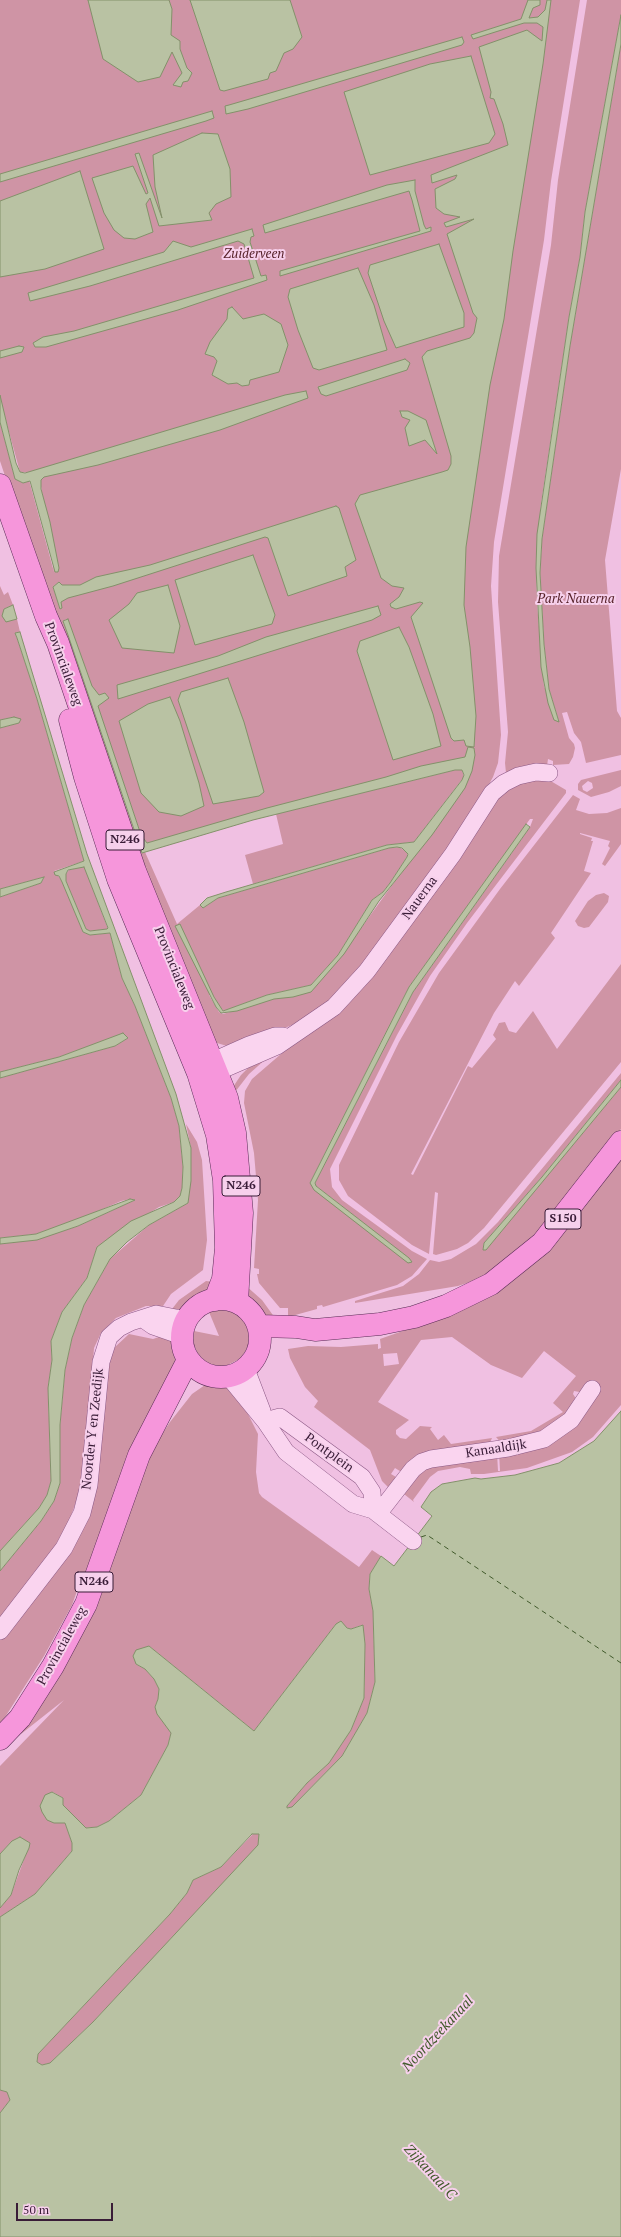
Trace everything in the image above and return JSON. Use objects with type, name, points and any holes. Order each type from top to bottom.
[{"type":"main road","name":"Provincialeweg","points":[[0,485],[46,616],[61,687],[85,777],[118,879],[209,1068],[235,1133],[242,1213],[237,1302]]},
{"type":"main road","name":"Provincialeweg","points":[[209,1068],[216,1135],[224,1180],[226,1248],[223,1279],[215,1300]]},
{"type":"main road","name":"S150","points":[[259,1334],[296,1327],[315,1330],[380,1324],[414,1317],[446,1306],[491,1284],[542,1243],[621,1142]]},
{"type":"main road","points":[[215,1300],[237,1302],[253,1315],[259,1334],[257,1354],[238,1373],[216,1378],[195,1366],[184,1350],[184,1328],[201,1304],[215,1300]]},
{"type":"main road","name":"Provincialeweg","points":[[0,1739],[20,1718],[53,1666],[86,1604],[134,1468],[149,1435],[195,1366]]},
{"type":"street","name":"Nauerna","points":[[209,1068],[277,1046],[334,1007],[359,981],[453,854],[492,793],[504,783],[526,773],[549,773]]},
{"type":"street","name":"Noorder Y en Zeedijk","points":[[0,1631],[64,1548],[82,1513],[89,1485],[100,1362],[109,1337],[119,1328],[131,1322],[156,1314],[184,1328]]},
{"type":"street","name":"Pontplein","points":[[238,1373],[286,1452],[353,1504],[375,1512],[413,1541]]},
{"type":"street","name":"Kanaaldijk","points":[[375,1512],[393,1494],[413,1469],[426,1460],[508,1448],[544,1440],[571,1420],[592,1389]]},
{"type":"street","name":"Pontplein","points":[[266,1420],[280,1417],[362,1477],[372,1492],[375,1512]]},
{"type":"green space","name":"Zuiderveen","points":[[0,0],[580,0],[551,181],[544,240],[494,542],[491,586],[501,735],[498,763],[493,777],[468,822],[362,968],[336,996],[299,1022],[280,1030],[227,1046],[217,1043],[208,1035],[95,745],[0,461],[0,422],[15,479],[23,483],[29,480],[54,572],[39,473],[20,472],[0,399]],"holes":[[[59,582],[61,602],[60,609],[53,587]],[[67,619],[141,835],[147,843],[472,762],[463,787],[364,924],[313,987],[223,1014],[219,1012],[209,995],[214,997],[220,1008],[224,1011],[267,995],[311,985],[338,955],[372,900],[383,892],[390,883],[407,857],[407,852],[399,847],[389,848],[218,898],[203,908],[200,905],[177,924],[145,852],[142,853],[139,846],[63,621]]]},
{"type":"green space","name":"Park Nauerna","points":[[587,0],[621,0],[621,15],[585,212],[580,257],[569,317],[541,504],[536,561],[537,603],[544,686],[559,722],[549,689],[544,644],[540,573],[542,539],[570,346],[621,44],[621,469],[605,560],[617,711],[621,718],[621,755],[586,763],[581,742],[574,733],[567,712],[562,713],[569,738],[574,744],[575,748],[573,757],[569,764],[553,765],[553,761],[548,759],[547,766],[506,773],[505,763],[508,732],[498,602],[499,556],[551,245],[558,180]]},
{"type":"green space","points":[[0,586],[4,595],[8,592],[13,605],[4,609],[6,621],[17,619],[20,632],[15,633],[37,699],[84,861],[54,871],[63,882],[83,932],[90,935],[110,933],[122,978],[135,1006],[171,1098],[179,1126],[183,1167],[180,1196],[174,1202],[159,1207],[97,1247],[87,1278],[62,1312],[51,1341],[52,1360],[48,1388],[51,1481],[47,1495],[39,1508],[0,1551],[0,1244],[37,1239],[78,1226],[135,1200],[130,1199],[121,1201],[85,1217],[36,1234],[0,1238],[0,1078],[115,1046],[128,1038],[123,1034],[59,1057],[0,1072],[0,897],[41,883],[44,877],[0,889],[0,728],[19,723],[14,717],[0,720]]},
{"type":"green space","points":[[455,770],[462,770],[464,777],[414,842],[387,845],[253,884],[245,855],[283,844],[276,814]]},
{"type":"green space","points":[[621,770],[621,786],[609,792],[591,797],[578,790],[578,784],[581,780]],"holes":[[[588,781],[592,783],[593,788],[587,792],[583,790],[582,786]]]},
{"type":"green space","points":[[525,780],[549,780],[566,790],[566,793],[467,923],[430,976],[397,1035],[330,1169],[332,1187],[342,1200],[412,1251],[427,1259],[412,1276],[397,1285],[323,1307],[322,1305],[317,1306],[317,1309],[288,1317],[288,1308],[280,1308],[259,1283],[257,1274],[259,1274],[259,1269],[254,1268],[258,1200],[254,1153],[244,1103],[245,1091],[252,1079],[296,1041],[335,1015],[493,803],[509,788]],"holes":[[[530,819],[533,819],[530,827],[413,992],[315,1183],[316,1186],[411,1260],[310,1183],[409,987]]]},
{"type":"green space","points":[[573,795],[580,799],[576,810],[589,814],[607,813],[621,808],[621,844],[605,866],[602,864],[610,848],[608,846],[610,841],[580,833],[592,838],[591,841],[593,841],[584,871],[591,873],[551,933],[555,938],[519,986],[515,981],[494,1013],[411,1174],[413,1175],[468,1066],[472,1068],[496,1039],[493,1035],[499,1023],[505,1022],[509,1031],[516,1033],[533,1011],[557,1049],[621,964],[621,1062],[484,1228],[468,1243],[457,1249],[436,1255],[433,1254],[438,1193],[435,1192],[429,1254],[412,1245],[348,1196],[339,1180],[339,1165],[399,1042],[439,973],[500,889]]},
{"type":"green space","points":[[84,866],[108,929],[90,931],[86,929],[66,881],[66,874],[69,870]]},
{"type":"green space","points":[[604,893],[609,896],[608,902],[589,927],[584,928],[578,926],[575,921],[588,901],[596,895]]},
{"type":"green space","points":[[267,1058],[249,1074],[235,1092],[233,1087],[241,1075],[251,1065]]},
{"type":"green space","points":[[621,1073],[621,1080],[542,1177],[484,1243],[483,1250],[485,1250],[621,1087],[621,1129],[541,1230],[504,1265],[476,1280],[458,1286],[355,1303],[355,1301],[403,1286],[419,1274],[430,1260],[439,1262],[451,1259],[476,1244],[498,1222]]},
{"type":"green space","points":[[186,1124],[197,1142],[202,1160],[207,1240],[203,1270],[171,1294],[163,1306],[146,1306],[116,1318],[101,1333],[94,1348],[86,1456],[77,1499],[68,1524],[51,1553],[0,1619],[0,1571],[41,1521],[54,1501],[60,1483],[60,1425],[65,1370],[72,1338],[84,1305],[110,1259],[149,1225],[188,1203],[191,1148]]},
{"type":"green space","points":[[621,1156],[621,1405],[593,1437],[572,1452],[527,1468],[484,1474],[471,1474],[470,1469],[460,1467],[438,1471],[430,1477],[413,1500],[414,1502],[404,1494],[401,1498],[400,1491],[407,1480],[416,1470],[428,1463],[497,1453],[498,1471],[500,1471],[499,1452],[537,1446],[564,1431],[574,1421],[596,1389],[591,1385],[585,1393],[574,1391],[573,1394],[577,1400],[578,1406],[566,1420],[550,1432],[532,1440],[503,1445],[496,1437],[531,1431],[563,1412],[553,1403],[576,1376],[544,1351],[522,1378],[491,1365],[452,1337],[421,1340],[378,1402],[409,1420],[396,1430],[396,1434],[400,1438],[406,1439],[420,1426],[432,1427],[430,1429],[438,1440],[444,1435],[451,1444],[492,1438],[488,1447],[429,1456],[415,1463],[403,1473],[395,1468],[391,1474],[396,1477],[397,1484],[389,1488],[382,1481],[370,1450],[314,1407],[318,1401],[305,1387],[290,1358],[288,1349],[308,1346],[341,1347],[378,1344],[378,1349],[381,1348],[380,1339],[445,1316],[486,1296],[523,1270],[552,1243],[577,1216]],"holes":[[[397,1353],[399,1364],[384,1366],[383,1354]]]},
{"type":"green space","points":[[206,1281],[214,1282],[205,1294],[182,1309],[172,1309],[179,1300]]},
{"type":"green space","points":[[245,1285],[262,1300],[275,1318],[264,1316],[260,1313],[245,1296]]},
{"type":"green space","points":[[228,1310],[238,1315],[246,1324],[249,1335],[248,1347],[241,1358],[226,1366],[215,1366],[206,1362],[198,1354],[193,1343],[194,1331],[219,1336],[209,1312]]},
{"type":"green space","points":[[129,1334],[153,1339],[162,1336],[171,1339],[178,1357],[91,1566],[82,1577],[72,1605],[44,1656],[0,1725],[0,1640],[37,1592],[96,1485],[110,1358],[115,1347]]},
{"type":"green space","points":[[215,1384],[230,1389],[246,1410],[258,1434],[256,1472],[259,1493],[262,1497],[359,1567],[372,1550],[381,1556],[370,1574],[369,1589],[373,1611],[375,1682],[367,1713],[342,1756],[292,1807],[287,1808],[287,1806],[307,1783],[329,1763],[351,1730],[364,1698],[365,1644],[362,1625],[351,1629],[336,1624],[254,1731],[149,1646],[136,1664],[145,1669],[154,1679],[159,1689],[155,1707],[171,1733],[168,1745],[141,1795],[109,1821],[97,1827],[86,1828],[63,1805],[63,1798],[53,1792],[54,1823],[65,1823],[72,1843],[72,1851],[35,1894],[0,1917],[0,1908],[11,1895],[30,1843],[12,1841],[0,1854],[0,1766],[64,1700],[21,1734],[41,1703],[145,1460],[170,1422],[192,1394],[205,1385]]},
{"type":"green space","points":[[253,1834],[259,1834],[259,1845],[93,2022],[50,2063],[42,2065],[37,2062],[38,2054],[170,1914],[187,1893],[193,1880],[221,1867]]},
{"type":"green space","points":[[0,2090],[7,2092],[10,2100],[0,2113]]},
{"type":"water","points":[[88,0],[169,0],[172,9],[171,35],[180,41],[180,49],[187,68],[192,73],[188,81],[183,82],[181,87],[173,85],[182,73],[172,52],[160,77],[138,82],[103,59]]},
{"type":"water","points":[[190,0],[290,0],[302,37],[293,49],[284,53],[276,71],[270,73],[268,79],[224,91],[220,90]]},
{"type":"water","points":[[528,0],[540,0],[540,5],[533,8],[529,18],[538,17],[545,10],[547,0],[551,0],[543,64],[513,251],[504,319],[490,385],[466,547],[464,605],[470,647],[476,716],[474,747],[466,746],[464,740],[454,741],[451,738],[411,617],[423,603],[420,602],[396,609],[391,607],[390,604],[399,597],[404,588],[392,586],[381,578],[355,504],[360,495],[448,470],[451,464],[451,456],[422,357],[427,351],[470,338],[474,333],[477,318],[473,313],[447,234],[474,219],[446,227],[444,223],[460,217],[444,214],[436,208],[435,189],[455,179],[457,175],[432,183],[431,175],[508,145],[503,124],[494,99],[490,98],[491,92],[479,47],[527,30],[542,41],[543,27],[537,23],[524,23],[473,39],[471,35],[521,19]]},
{"type":"water","points":[[621,15],[621,44],[570,346],[542,539],[540,573],[544,644],[549,689],[559,722],[554,720],[548,703],[541,667],[536,568],[537,534],[569,317],[580,257],[585,212]]},
{"type":"water","points":[[462,37],[464,42],[462,45],[248,109],[226,114],[225,106]]},
{"type":"water","points":[[471,56],[495,134],[489,143],[370,175],[344,92],[430,64]]},
{"type":"water","points":[[212,111],[214,118],[206,121],[0,182],[0,174]]},
{"type":"water","points":[[202,133],[218,134],[230,169],[231,197],[216,204],[209,213],[212,220],[159,226],[150,198],[146,204],[153,232],[135,239],[124,238],[114,230],[104,213],[92,178],[133,166],[146,194],[148,193],[135,154],[139,153],[162,218],[155,187],[153,155]]},
{"type":"water","points":[[80,171],[104,249],[45,269],[0,277],[0,201]]},
{"type":"water","points":[[415,180],[415,191],[424,225],[426,229],[431,227],[431,231],[280,276],[280,271],[420,231],[409,191],[265,233],[263,225],[387,185]]},
{"type":"water","points":[[252,229],[254,236],[251,237],[250,242],[261,276],[266,275],[267,280],[178,310],[46,347],[35,347],[33,343],[43,337],[74,331],[254,278],[244,244],[238,241],[90,286],[30,301],[28,293],[164,252],[173,241],[191,247]]},
{"type":"water","points":[[439,244],[464,313],[464,327],[396,348],[384,321],[368,273],[370,265]]},
{"type":"water","points":[[358,268],[374,305],[387,350],[319,370],[313,368],[298,330],[288,297],[290,289]]},
{"type":"water","points":[[232,307],[243,319],[264,314],[281,324],[288,345],[279,372],[250,380],[249,385],[242,386],[237,383],[228,384],[212,375],[217,361],[214,357],[205,354],[210,342],[227,319],[228,309]]},
{"type":"water","points":[[19,346],[24,347],[22,352],[0,358],[0,351]]},
{"type":"water","points":[[405,359],[410,363],[407,370],[326,396],[321,394],[318,387]]},
{"type":"water","points":[[306,391],[308,398],[220,430],[98,465],[44,477],[41,480],[41,489],[50,522],[59,568],[58,572],[55,572],[30,481],[23,483],[15,479],[0,422],[0,395],[16,463],[20,472],[25,473],[285,395]]},
{"type":"water","points":[[400,411],[408,411],[426,420],[437,454],[425,440],[409,446],[405,428],[410,420],[402,417]]},
{"type":"water","points":[[336,506],[339,508],[356,560],[345,567],[347,576],[288,596],[268,538],[265,537],[113,586],[68,598],[61,602],[62,608],[60,609],[53,587],[59,582],[62,585],[80,585],[96,577],[150,565]]},
{"type":"water","points":[[253,555],[275,615],[272,624],[195,645],[175,580]]},
{"type":"water","points":[[168,585],[180,626],[174,653],[122,648],[109,620],[129,604],[137,593]]},
{"type":"water","points":[[13,605],[17,619],[6,622],[2,616],[4,609]]},
{"type":"water","points":[[378,606],[381,615],[372,620],[118,699],[117,685],[218,656],[266,637]]},
{"type":"water","points":[[68,619],[92,686],[99,695],[105,693],[109,698],[98,706],[141,835],[147,843],[267,808],[386,777],[421,766],[465,757],[468,747],[474,748],[475,755],[472,771],[465,788],[432,835],[379,901],[344,954],[311,992],[293,997],[274,999],[237,1011],[221,1013],[216,1007],[175,926],[180,924],[214,997],[223,1011],[267,995],[311,985],[338,955],[372,900],[383,892],[390,883],[407,857],[408,854],[402,848],[389,848],[218,898],[203,908],[200,905],[207,898],[226,892],[387,845],[414,842],[462,780],[464,775],[462,770],[455,770],[253,820],[142,853],[63,621]]},
{"type":"water","points":[[399,627],[409,647],[433,714],[441,746],[393,760],[357,651],[360,641]]},
{"type":"water","points":[[20,632],[87,854],[176,1094],[191,1148],[191,1181],[188,1203],[149,1225],[127,1242],[110,1259],[84,1305],[72,1338],[65,1370],[60,1425],[60,1483],[54,1501],[41,1521],[0,1571],[0,1551],[39,1508],[47,1495],[51,1481],[48,1388],[52,1360],[51,1341],[62,1312],[87,1278],[97,1247],[131,1221],[174,1202],[180,1196],[183,1167],[179,1126],[171,1098],[135,1006],[122,978],[110,933],[90,935],[83,932],[62,882],[59,876],[55,875],[54,872],[84,861],[37,699],[15,633]],"holes":[[[84,867],[108,928],[90,931],[86,929],[66,881],[66,874],[68,870]]]},
{"type":"water","points":[[228,678],[244,722],[264,792],[259,796],[213,804],[178,700],[181,692]]},
{"type":"water","points":[[170,697],[180,721],[199,783],[204,806],[181,816],[159,812],[141,793],[119,721],[148,704]]},
{"type":"water","points":[[14,717],[21,719],[19,723],[0,728],[0,720]]},
{"type":"water","points":[[526,824],[530,827],[413,992],[315,1183],[316,1186],[409,1258],[412,1262],[408,1263],[314,1190],[310,1183],[409,987]]},
{"type":"water","points":[[44,877],[41,883],[0,897],[0,889]]},
{"type":"water","points":[[123,1033],[128,1038],[115,1046],[0,1078],[0,1072],[59,1057]]},
{"type":"water","points":[[621,1080],[621,1087],[486,1250],[483,1250],[484,1243],[542,1177]]},
{"type":"water","points":[[130,1199],[135,1200],[78,1226],[37,1240],[0,1244],[0,1238],[36,1234]]},
{"type":"water","points":[[621,1411],[621,2237],[0,2237],[0,2113],[10,2100],[7,2092],[0,2090],[0,1917],[35,1894],[72,1851],[72,1843],[65,1823],[54,1823],[47,1820],[42,1812],[40,1806],[45,1795],[52,1792],[63,1798],[63,1805],[86,1828],[97,1827],[109,1821],[141,1795],[168,1745],[171,1733],[157,1714],[155,1707],[159,1689],[154,1679],[145,1669],[136,1664],[133,1656],[136,1650],[149,1646],[254,1731],[336,1624],[341,1621],[347,1628],[351,1629],[363,1625],[365,1644],[364,1698],[351,1730],[329,1763],[307,1783],[287,1806],[287,1808],[292,1807],[342,1756],[367,1713],[375,1682],[373,1611],[369,1589],[370,1574],[381,1556],[394,1566],[432,1516],[421,1507],[431,1492],[442,1484],[475,1478],[481,1479],[515,1475],[559,1463],[594,1441]],"holes":[[[252,1834],[259,1834],[258,1845],[93,2022],[50,2063],[42,2065],[37,2062],[38,2054],[170,1914],[187,1893],[193,1880],[221,1867]]]},
{"type":"water","points":[[20,1837],[30,1843],[29,1848],[19,1870],[11,1895],[0,1908],[0,1854],[12,1841]]},
{"type":"ferry route","points":[[421,1537],[427,1535],[621,1663]]},
{"type":"water label","name":"Noordzeekanaal","points":[[438,2034]]},
{"type":"water label","name":"Zijkanaal C","points":[[430,2172]]}]
